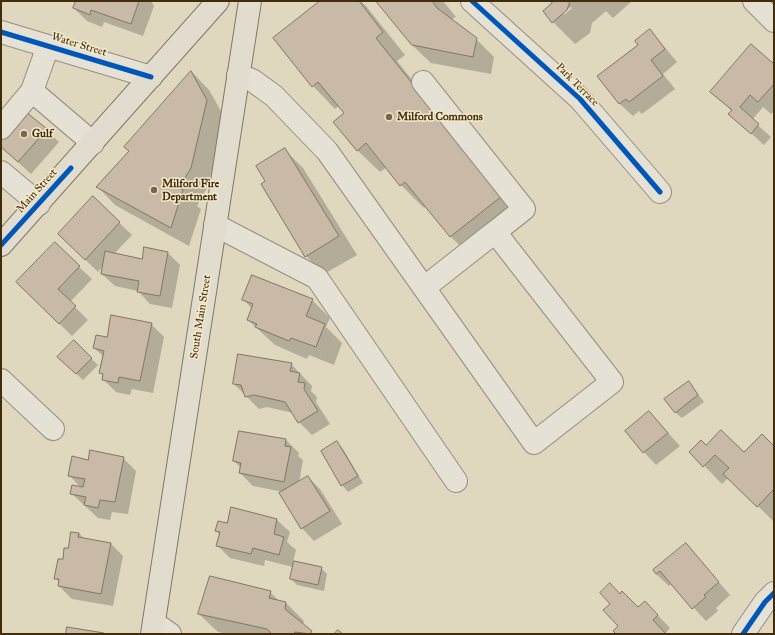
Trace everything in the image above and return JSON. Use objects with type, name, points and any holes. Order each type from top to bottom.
[{"type":"main road","name":"Main Street","points":[[1,245],[218,1]]},
{"type":"main road","name":"South Main Street","points":[[159,630],[215,225],[250,1]]},
{"type":"street","name":"Park Terrace","points":[[472,1],[580,99],[660,192]]},
{"type":"street","points":[[754,1],[774,20]]},
{"type":"street","name":"Water Street","points":[[1,32],[151,77]]},
{"type":"street","points":[[1,128],[32,91],[48,46]]},
{"type":"street","points":[[238,75],[252,80],[274,96],[327,151],[425,287],[534,443],[612,382],[495,232]]},
{"type":"street","points":[[423,82],[524,210],[425,287]]},
{"type":"street","points":[[32,91],[93,143]]},
{"type":"street","points":[[1,172],[39,204]]},
{"type":"street","points":[[215,225],[316,278],[456,481]]},
{"type":"street","points":[[1,380],[53,429]]},
{"type":"street","points":[[743,634],[765,602],[774,593]]},
{"type":"building","points":[[76,1],[139,1],[131,24],[91,10],[90,15],[73,8]]},
{"type":"building","name":"Milford Commons","points":[[320,1],[359,1],[383,32],[376,38],[502,196],[450,237],[405,182],[400,186],[366,143],[357,151],[333,122],[344,113],[318,82],[312,87],[273,38]]},
{"type":"building","points":[[376,1],[435,1],[433,2],[437,8],[477,38],[473,57],[412,45]]},
{"type":"building","points":[[550,1],[570,1],[567,10],[552,23],[543,11],[552,3]]},
{"type":"building","points":[[650,29],[665,49],[651,60],[663,76],[629,102],[626,99],[619,104],[597,76],[638,45],[635,41]]},
{"type":"building","points":[[751,44],[774,64],[774,84],[758,102],[750,95],[740,107],[759,124],[751,134],[728,114],[732,110],[710,92]]},
{"type":"building","points":[[191,71],[207,100],[191,168],[179,188],[183,190],[171,228],[96,187],[129,151],[124,147]]},
{"type":"building","name":"Gulf","points":[[25,111],[47,129],[18,162],[1,147],[1,139]]},
{"type":"building","points":[[285,148],[339,236],[305,257],[261,184],[265,181],[256,166]]},
{"type":"building","points":[[93,196],[120,222],[85,260],[58,234]]},
{"type":"building","points":[[55,242],[80,266],[58,289],[76,306],[59,324],[16,282]]},
{"type":"building","points":[[144,247],[168,252],[160,296],[137,292],[139,281],[101,274],[105,251],[142,259]]},
{"type":"building","points":[[252,275],[313,299],[306,316],[325,324],[316,347],[291,338],[289,341],[255,327],[257,324],[247,320],[253,304],[242,300]]},
{"type":"building","points":[[111,315],[152,323],[140,381],[119,377],[118,383],[102,380],[103,374],[99,373],[104,351],[93,348],[96,335],[107,337]]},
{"type":"building","points":[[74,340],[92,358],[76,374],[57,357]]},
{"type":"building","points":[[238,354],[292,363],[290,371],[300,373],[298,382],[305,383],[304,389],[318,411],[298,423],[285,402],[254,395],[245,397],[241,385],[233,384]]},
{"type":"building","points":[[689,381],[698,395],[675,413],[664,399]]},
{"type":"building","points":[[649,411],[668,433],[643,453],[625,431]]},
{"type":"building","points":[[721,430],[744,452],[762,434],[774,446],[774,489],[757,507],[723,474],[729,468],[715,455],[703,467],[689,452],[701,440],[706,445]]},
{"type":"building","points":[[239,431],[286,439],[285,446],[291,447],[284,482],[239,473],[241,463],[233,461]]},
{"type":"building","points":[[337,441],[358,476],[341,486],[321,451]]},
{"type":"building","points":[[90,450],[124,457],[115,502],[100,500],[98,508],[84,505],[86,497],[70,494],[72,485],[83,487],[85,479],[68,476],[72,456],[88,460]]},
{"type":"building","points":[[308,476],[330,511],[301,529],[279,493]]},
{"type":"building","points":[[231,507],[277,519],[274,534],[284,537],[279,555],[253,548],[251,554],[216,546],[220,532],[215,531],[218,521],[227,523]]},
{"type":"building","points":[[71,532],[79,533],[78,537],[111,543],[101,594],[58,586],[59,579],[54,579],[58,559],[63,559],[64,548],[68,548]]},
{"type":"building","points":[[686,543],[719,582],[704,595],[706,597],[692,609],[660,571],[656,574],[653,570]]},
{"type":"building","points":[[294,561],[322,567],[318,585],[290,579]]},
{"type":"building","points":[[210,576],[271,591],[269,598],[286,602],[285,609],[312,631],[310,634],[295,632],[293,634],[272,634],[267,629],[198,614]]},
{"type":"building","points":[[610,583],[620,594],[622,591],[638,607],[645,601],[658,615],[653,620],[666,634],[616,634],[613,631],[618,626],[603,610],[610,604],[600,593]]},
{"type":"building","points":[[67,627],[104,633],[104,634],[66,634]]},
{"type":"building","points":[[338,630],[343,634],[334,634]]},
{"type":"cycle path","points":[[472,1],[580,99],[660,192]]},
{"type":"cycle path","points":[[1,32],[151,77]]},
{"type":"cycle path","points":[[1,245],[71,168]]},
{"type":"cycle path","points":[[743,634],[765,602],[774,593]]},
{"type":"place","name":"Milford Commons","points":[[389,117]]},
{"type":"place","name":"Gulf","points":[[24,134]]},
{"type":"place","name":"Milford Fire Department","points":[[154,190]]}]
